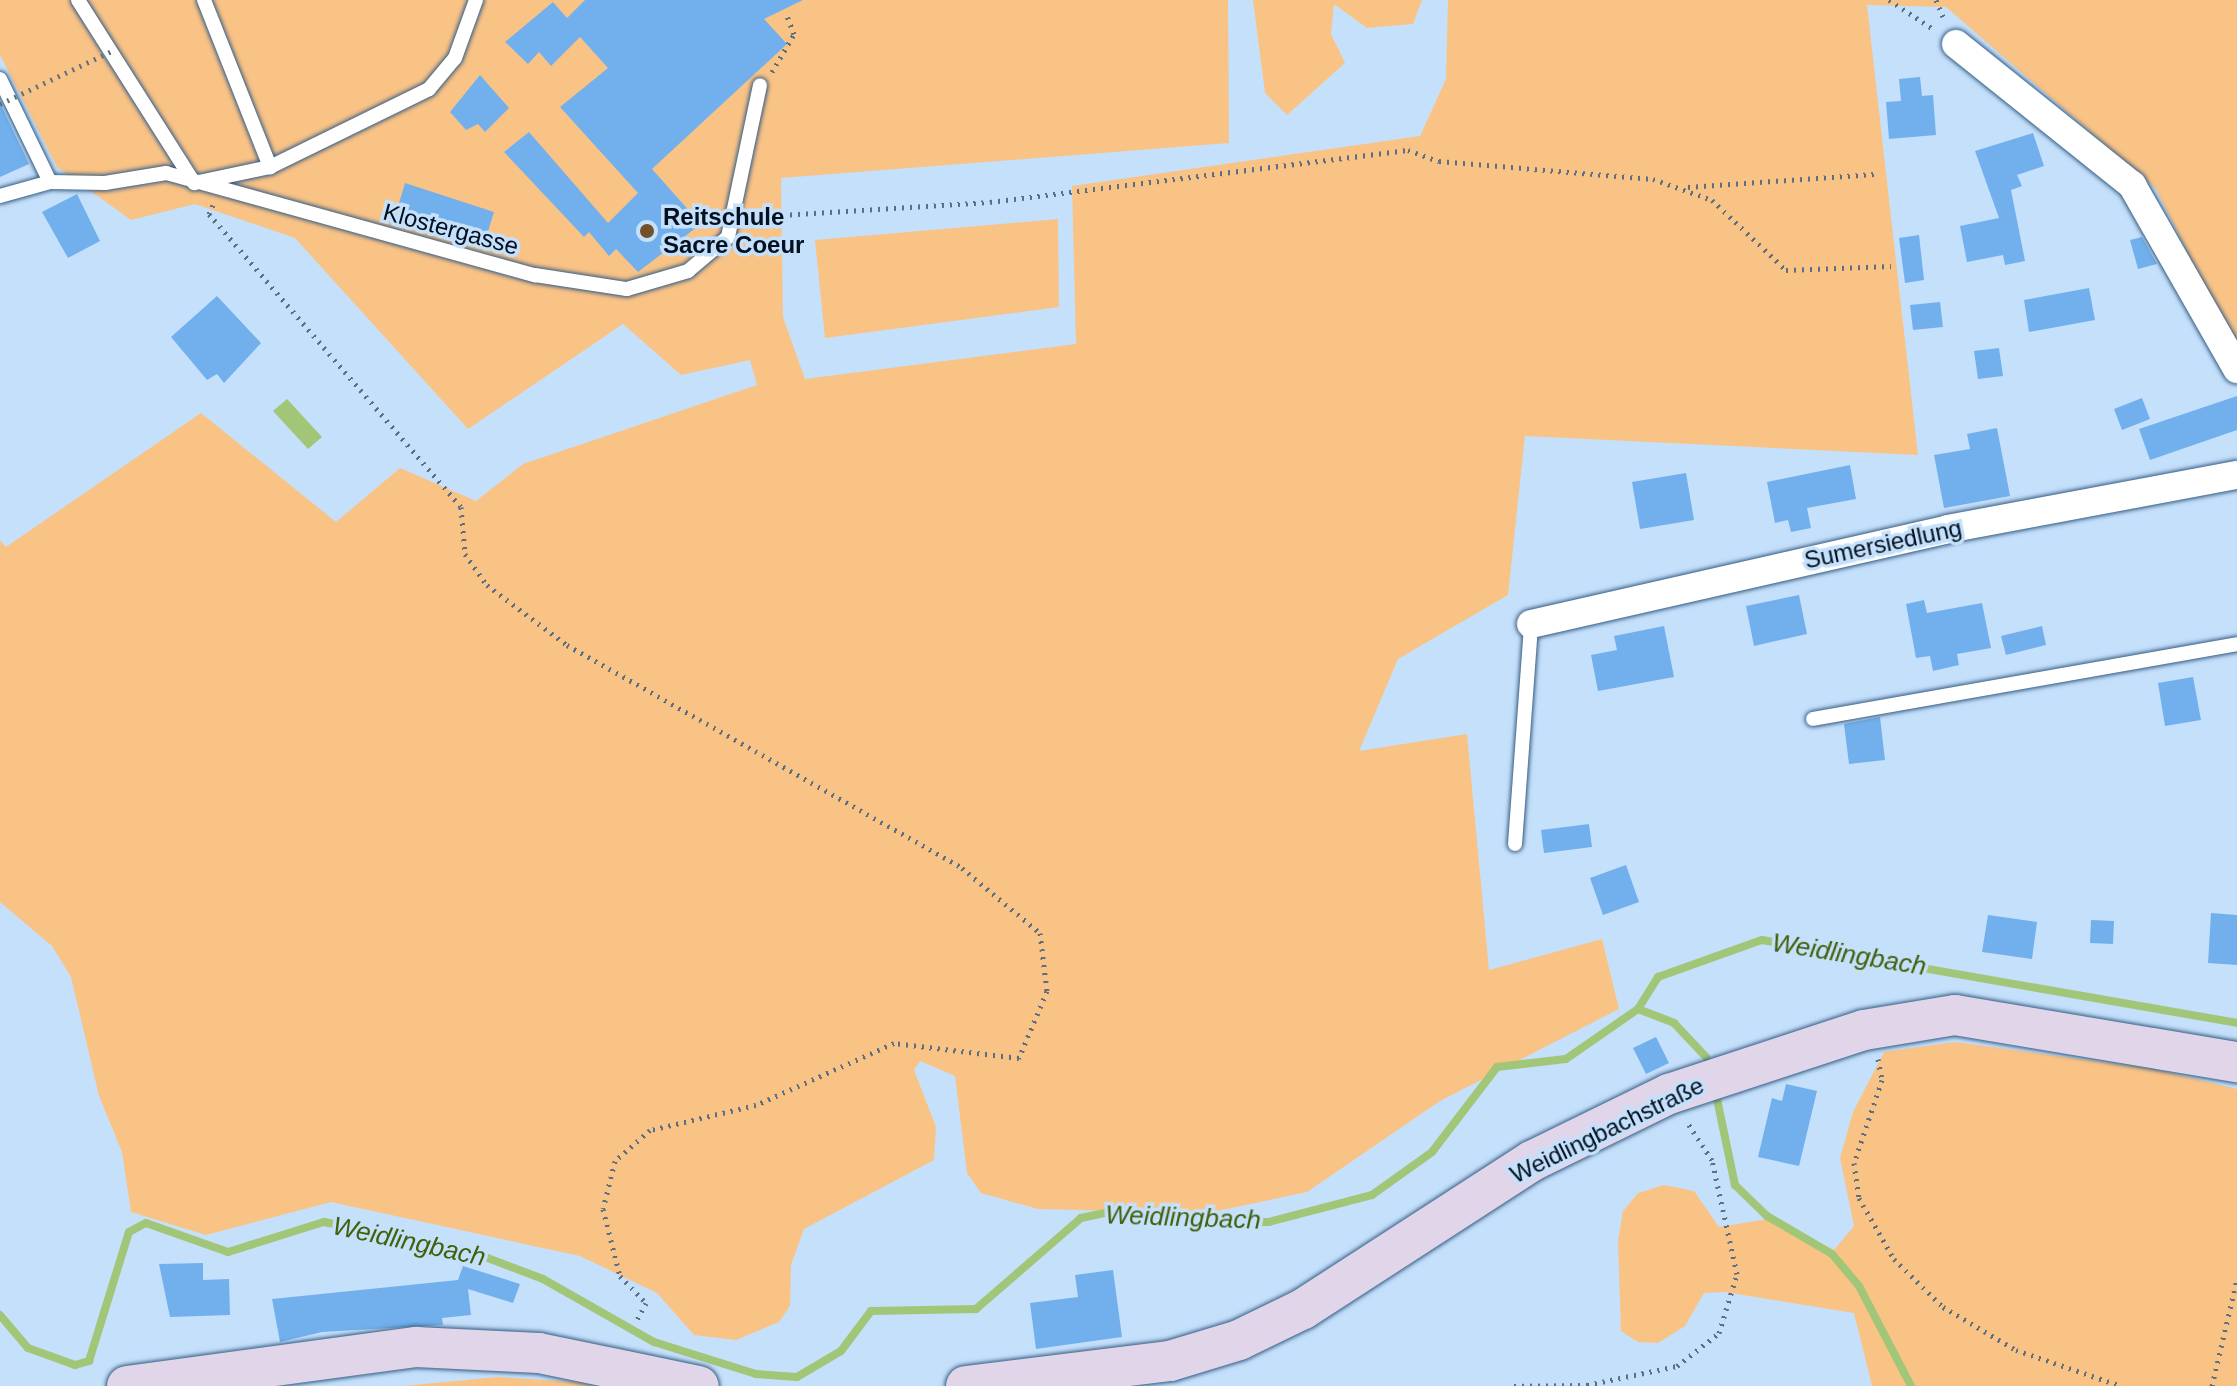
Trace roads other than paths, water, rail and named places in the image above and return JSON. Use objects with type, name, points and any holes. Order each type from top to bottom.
[{"type":"main road","name":"Weidlingbachstraße","points":[[966,1386],[1170,1361],[1239,1340],[1303,1309],[1532,1161],[1669,1094],[1864,1030],[1955,1015],[2237,1062]]},
{"type":"main road","points":[[127,1386],[416,1347],[539,1353],[699,1386]]},
{"type":"street","points":[[1956,44],[2132,185],[2237,369]]},
{"type":"street","name":"Sumersiedlung","points":[[1531,624],[1948,529],[2237,475]]},
{"type":"lane","points":[[78,0],[194,183],[270,167],[429,89],[455,58],[476,0]]},
{"type":"lane","points":[[204,0],[270,167]]},
{"type":"lane","points":[[0,79],[50,182]]},
{"type":"lane","name":"Klostergasse","points":[[0,196],[50,182],[105,183],[166,173],[535,275],[627,289],[688,271],[728,237],[760,85]]},
{"type":"lane","points":[[1515,844],[1531,624]]},
{"type":"lane","points":[[1813,719],[2237,644]]},
{"type":"waterway","name":"Weidlingbach","points":[[0,1315],[28,1348],[75,1365],[89,1361],[129,1232],[146,1223],[228,1252],[324,1222],[472,1252],[543,1279],[654,1342],[756,1374],[797,1377],[841,1351],[871,1311],[976,1309],[1081,1218],[1113,1211],[1172,1222],[1269,1222],[1372,1195],[1432,1152],[1497,1067],[1566,1059],[1638,1009],[1658,977],[1762,940],[2237,1023]]},
{"type":"waterway","points":[[1638,1009],[1674,1023],[1706,1057]]},
{"type":"waterway","points":[[1717,1099],[1735,1185],[1767,1216],[1832,1254],[1859,1286],[1911,1386]]},
{"type":"place","name":"Reitschule Sacre Coeur","points":[[647,231]]}]
